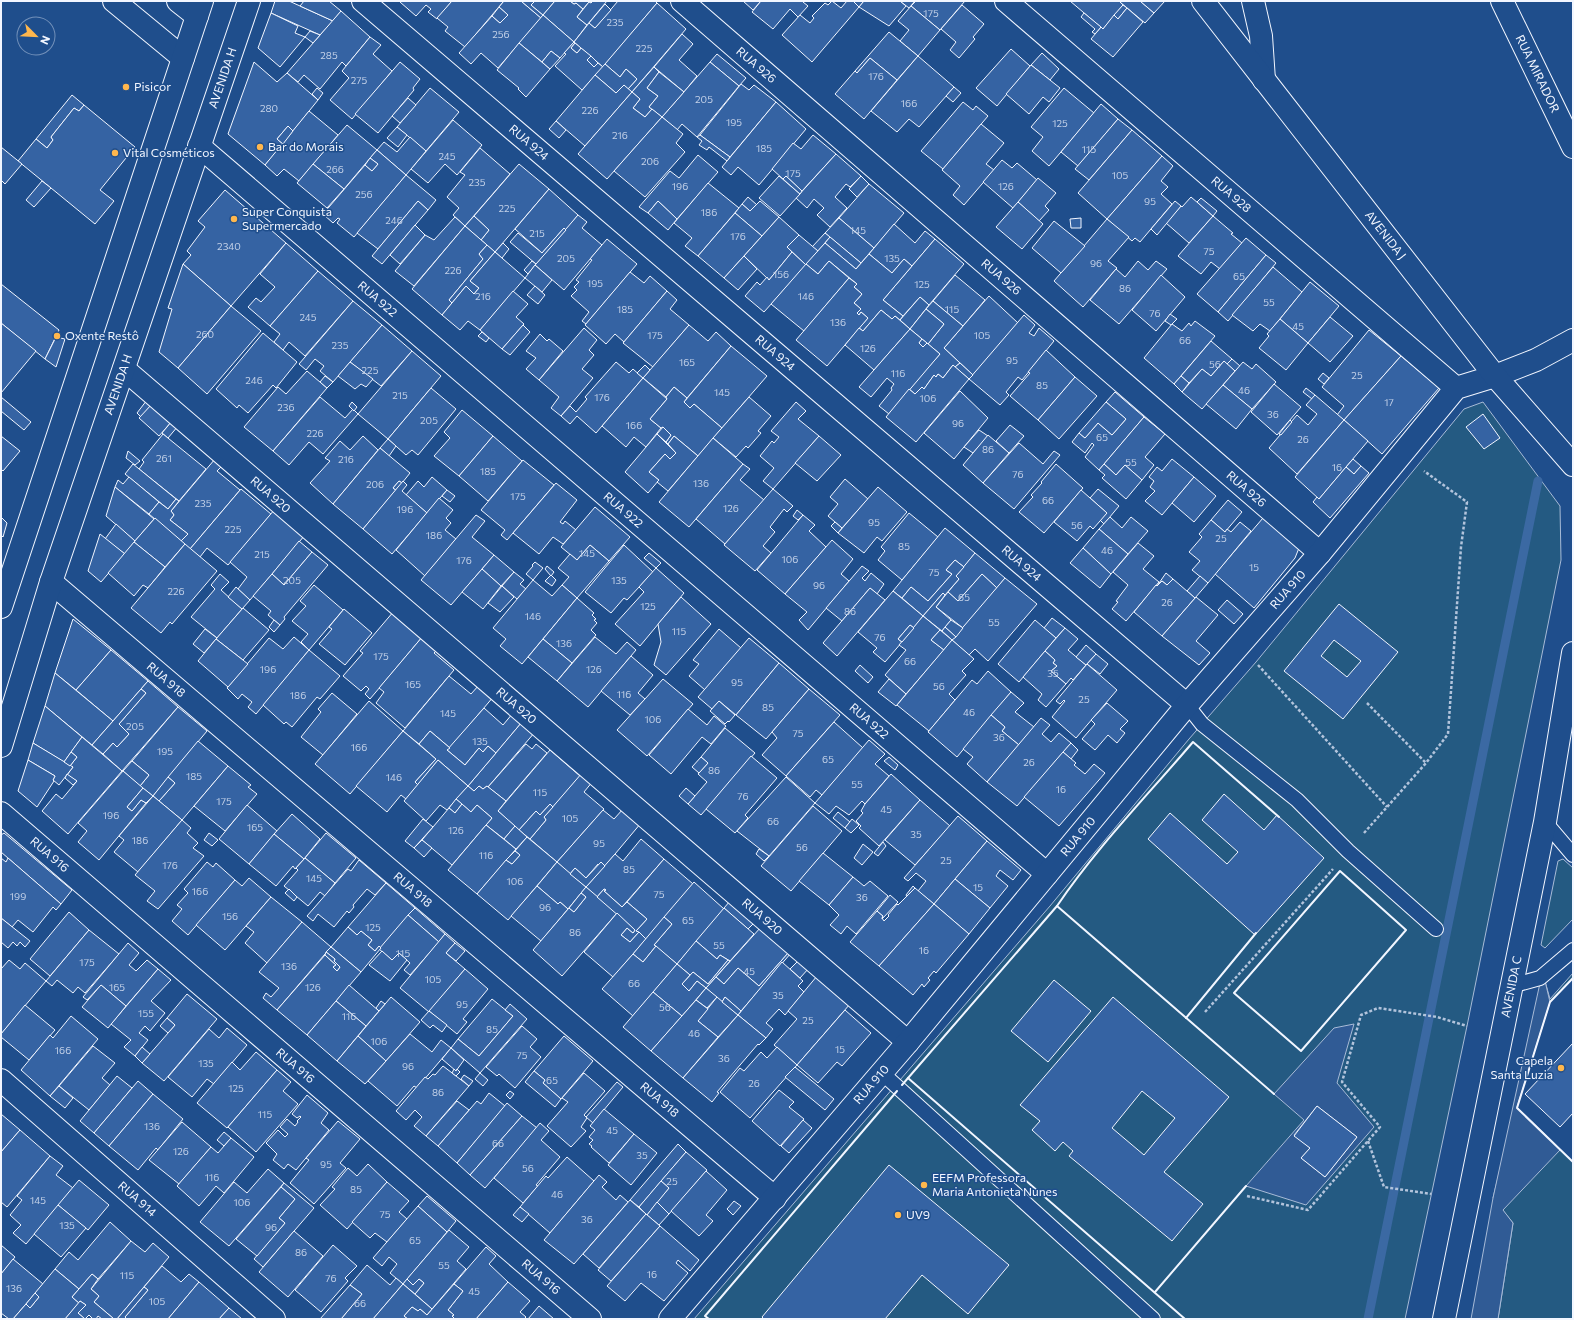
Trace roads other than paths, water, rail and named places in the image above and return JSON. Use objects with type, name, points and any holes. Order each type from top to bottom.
[{"type":"street","points":[[114,1],[183,58]]},
{"type":"street","points":[[1,607],[199,8],[178,1]]},
{"type":"street","name":"AVENIDA H","points":[[1,746],[52,582],[249,1]]},
{"type":"street","name":"RUA 924","points":[[363,1],[1187,705]]},
{"type":"street","name":"RUA 926","points":[[682,1],[1320,553]]},
{"type":"street","name":"RUA 928","points":[[1006,1],[1456,388]]},
{"type":"street","name":"AVENIDA J","points":[[1203,1],[1495,376],[1573,465]]},
{"type":"street","points":[[1253,1],[1261,36],[1264,80]]},
{"type":"street","name":"RUA MIRADOR","points":[[1502,1],[1573,147]]},
{"type":"street","name":"RUA 922","points":[[199,146],[1047,874]]},
{"type":"street","points":[[1456,388],[1495,376],[1536,360],[1573,340]]},
{"type":"street","name":"RUA 920","points":[[124,369],[908,1042]]},
{"type":"street","name":"RUA 910","points":[[674,1318],[908,1042],[1187,705],[1320,553],[1456,388]]},
{"type":"street","name":"RUA 918","points":[[52,582],[775,1198]]},
{"type":"street","name":"AVENIDA C","points":[[1444,1319],[1545,822],[1573,652]]},
{"type":"street","name":"RUA 916","points":[[1,813],[590,1319]]},
{"type":"street","name":"RUA 914","points":[[1,1080],[274,1319]]},
{"type":"lane","points":[[1187,705],[1202,724],[1297,800],[1348,851],[1436,929]]},
{"type":"lane","points":[[1545,822],[1573,855]]},
{"type":"lane","points":[[1511,986],[1540,978],[1573,950]]},
{"type":"lane","points":[[882,1073],[1152,1319]]},
{"type":"waterway","points":[[1368,1319],[1538,481]]},
{"type":"place","name":"Pisicor","points":[[126,87]]},
{"type":"place","name":"Bar do Morais","points":[[260,147]]},
{"type":"place","name":"Vital Cosméticos","points":[[115,153]]},
{"type":"place","name":"Super Conquista Supermercado","points":[[234,219]]},
{"type":"place","name":"Oxente Restô","points":[[57,336]]},
{"type":"place","name":"Capela Santa Luzia","points":[[1561,1068]]},
{"type":"place","name":"EEFM Professora Maria Antonieta Nunes","points":[[924,1185]]},
{"type":"place","name":"UV9","points":[[898,1215]]}]
